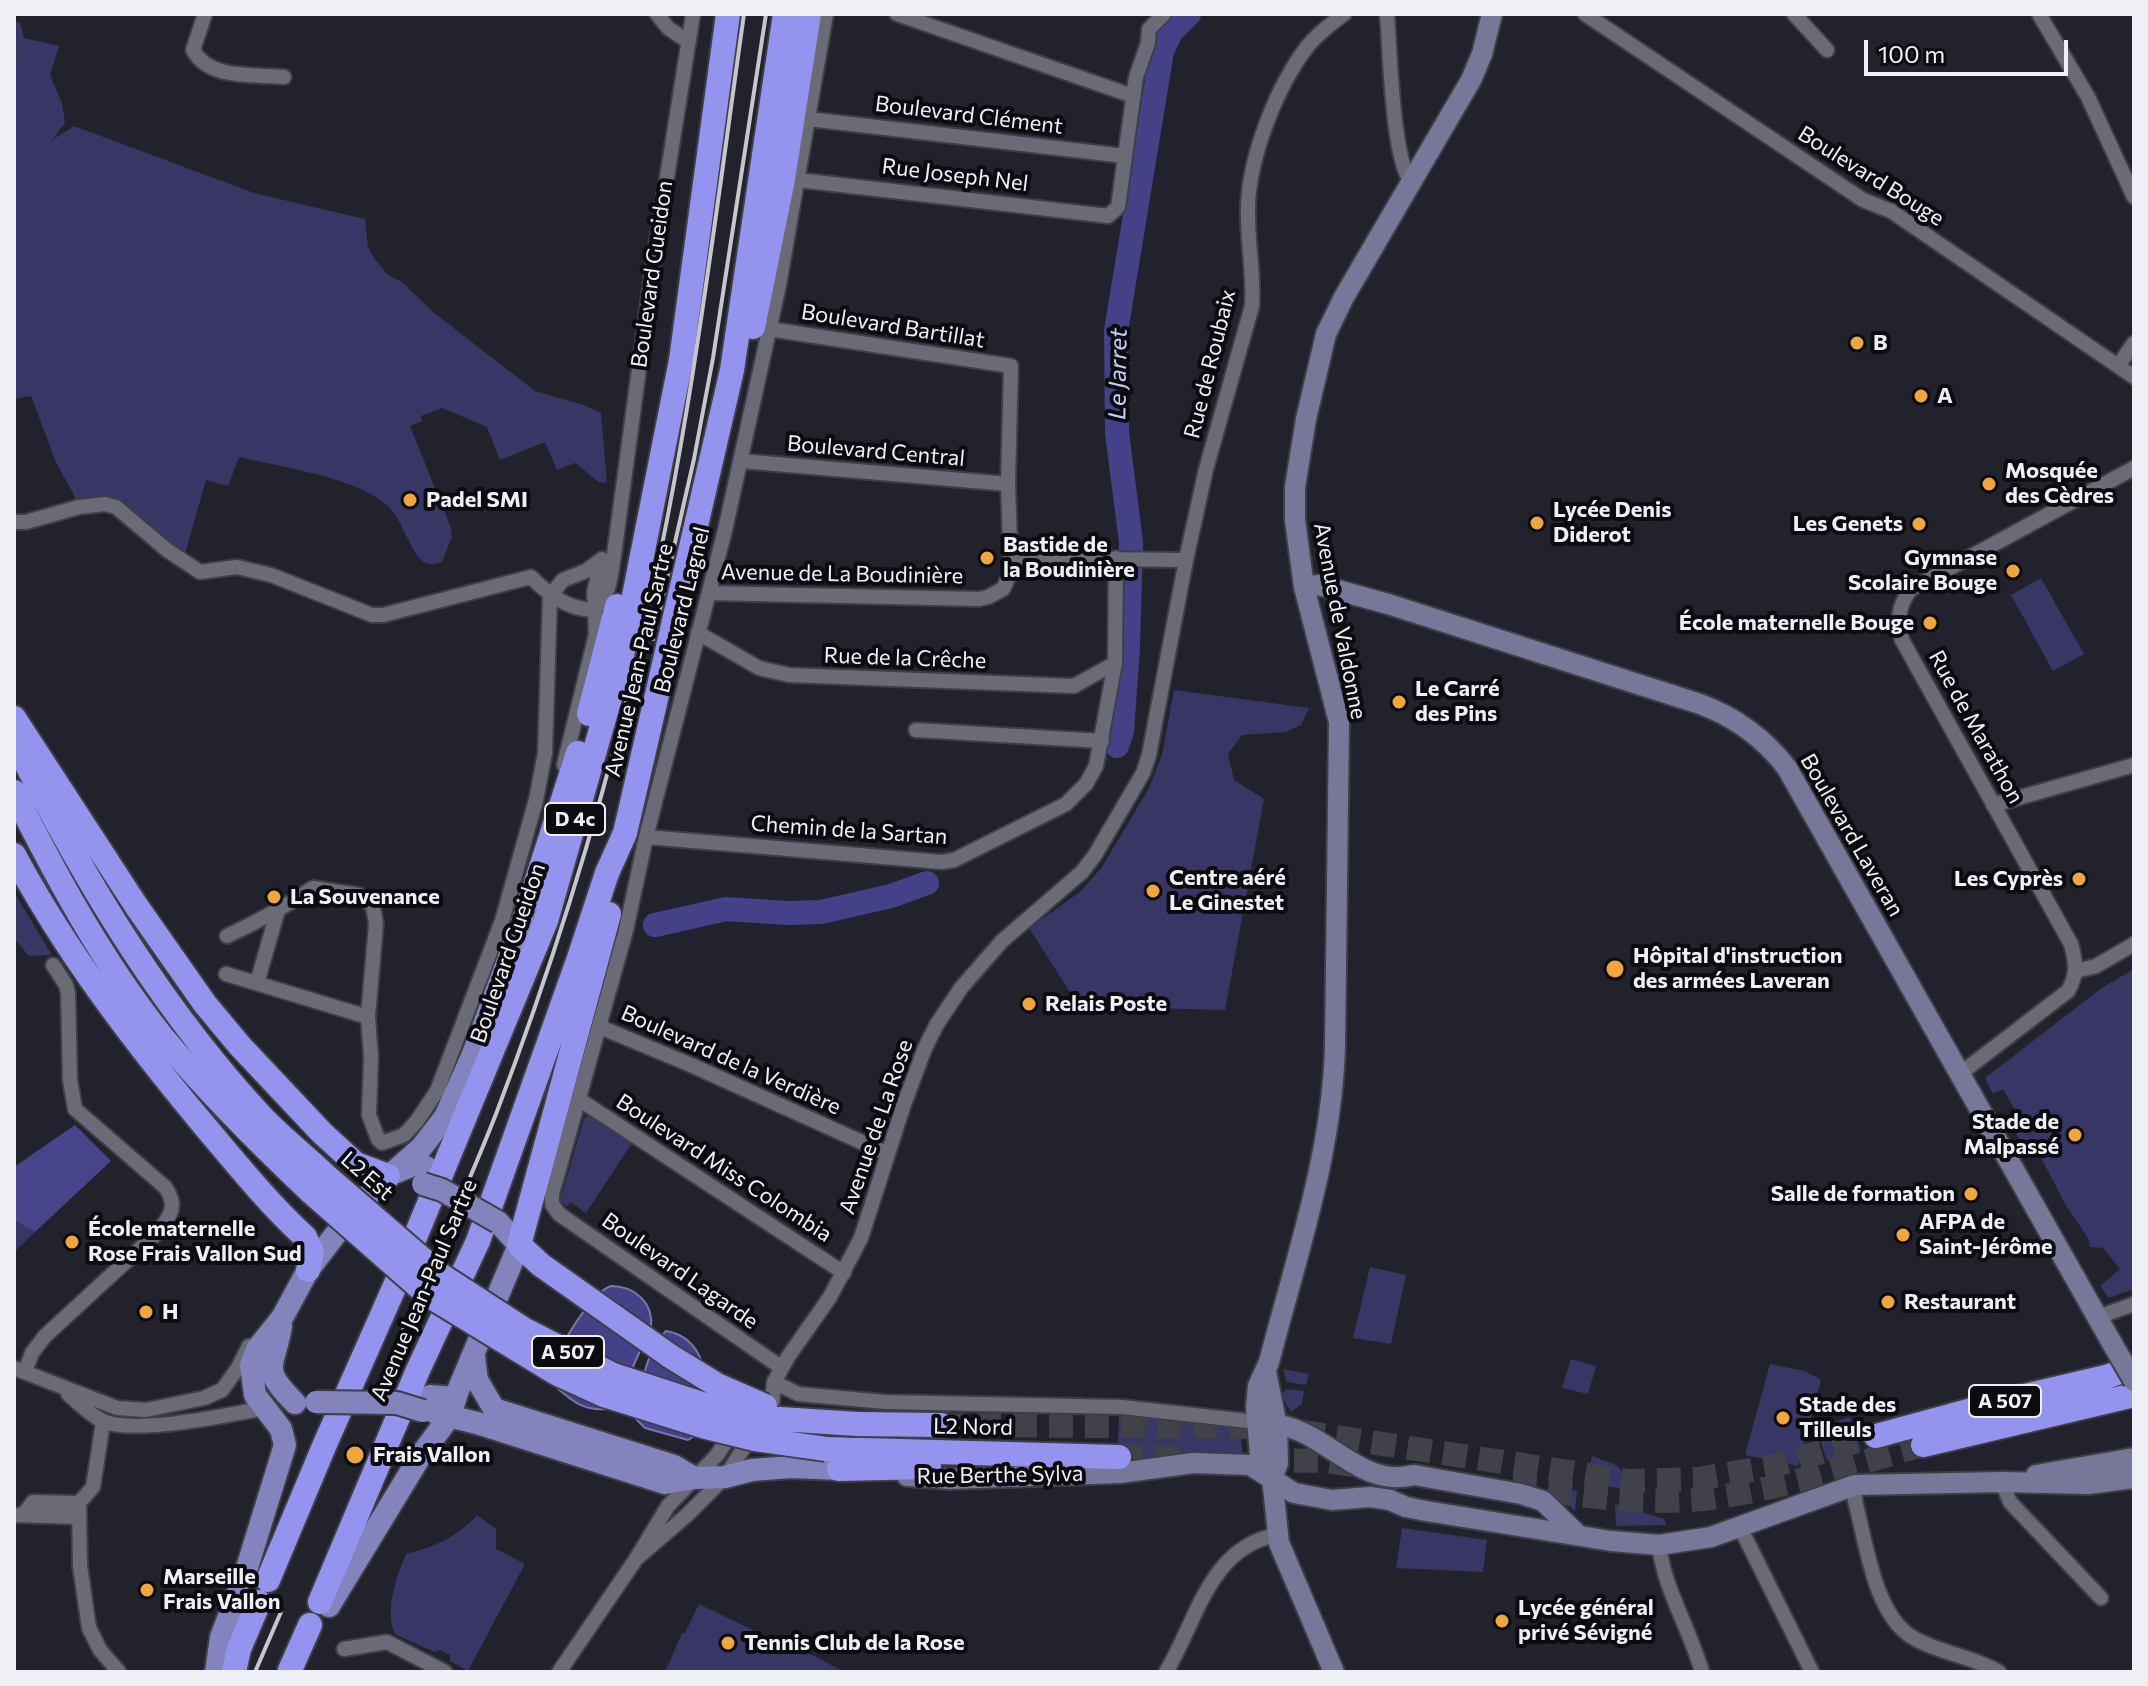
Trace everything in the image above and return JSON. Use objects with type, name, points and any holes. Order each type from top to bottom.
[{"type":"highway","name":"Avenue Jean-Paul Sartre","points":[[234,1672],[253,1587],[400,1274],[546,921],[622,656],[681,360],[728,14]]},
{"type":"highway","name":"Avenue Jean-Paul Sartre","points":[[324,1604],[418,1370],[478,1241],[607,873],[635,835],[655,708],[732,370],[785,14]]},
{"type":"highway","points":[[655,708],[744,368],[783,179],[809,14]]},
{"type":"highway","points":[[531,898],[582,739],[681,360]]},
{"type":"highway","points":[[14,718],[128,894],[205,1004],[322,1133],[356,1164],[388,1176]]},
{"type":"highway","name":"L2 Est","points":[[14,740],[77,863],[182,1021],[318,1184],[428,1295],[556,1373],[604,1395],[706,1427],[833,1459]]},
{"type":"highway","name":"L2 Est","points":[[14,792],[56,876],[94,939],[162,1036],[248,1132],[442,1276],[525,1330],[613,1375],[714,1408],[765,1418],[857,1424]]},
{"type":"highway","points":[[635,835],[603,937],[519,1245],[548,1271],[670,1356],[739,1396],[769,1407],[857,1424]]},
{"type":"highway","points":[[14,855],[84,971],[159,1072],[305,1237],[312,1252],[308,1270]]},
{"type":"highway","name":"A 507","points":[[1876,1436],[2106,1377],[2134,1367]]},
{"type":"highway","name":"A 507","points":[[1923,1445],[2134,1395]]},
{"type":"highway","points":[[2084,1408],[2134,1402]]},
{"type":"highway","name":"L2 Nord","points":[[857,1424],[941,1425]]},
{"type":"highway","name":"L2 Nord","points":[[833,1459],[1119,1457]]},
{"type":"highway","points":[[290,1671],[313,1626]]},
{"type":"main road","name":"Boulevard Gueidon","points":[[388,1176],[421,1148],[445,1117],[473,1054],[531,898]]},
{"type":"main road","points":[[216,1672],[221,1637],[253,1587],[285,1445],[281,1429],[255,1395],[251,1365],[257,1349],[282,1318],[308,1270],[371,1192],[388,1176],[431,1181],[498,1222],[519,1245],[453,1407],[324,1604]]},
{"type":"main road","points":[[282,1318],[270,1366],[281,1389],[305,1403]]},
{"type":"main road","points":[[474,1356],[477,1380],[494,1409],[674,1466],[694,1478]]},
{"type":"main road","points":[[265,1408],[305,1403],[397,1403],[453,1407]]},
{"type":"main road","name":"Rue Berthe Sylva","points":[[453,1407],[665,1483],[725,1477],[752,1470],[833,1459]]},
{"type":"street","points":[[205,14],[193,50],[199,60],[213,70],[284,77]]},
{"type":"street","points":[[657,14],[668,28],[689,42]]},
{"type":"street","name":"Boulevard Gueidon","points":[[594,610],[607,594],[653,265],[693,14]]},
{"type":"street","name":"Boulevard Lagnel","points":[[554,1209],[552,1194],[626,930],[635,835],[698,633],[741,461],[798,180],[826,14]]},
{"type":"street","points":[[897,14],[1133,96]]},
{"type":"street","points":[[1125,156],[1136,77],[1148,43],[1149,29],[1164,14]]},
{"type":"street","name":"Rue de Roubaix","points":[[1186,560],[1206,469],[1252,306],[1248,207],[1257,157],[1290,72],[1309,44],[1344,14]]},
{"type":"street","points":[[1387,14],[1396,127],[1406,176],[1412,183]]},
{"type":"street","name":"Avenue de Valdonne","points":[[1334,1672],[1285,1561],[1277,1535],[1272,1478],[1260,1456],[1267,1424],[1258,1386],[1266,1372],[1322,1159],[1333,1089],[1339,722],[1304,587],[1295,520],[1295,487],[1311,394],[1326,334],[1344,297],[1471,80],[1482,54],[1492,14]]},
{"type":"street","name":"Boulevard Bouge","points":[[1585,14],[1863,200],[1891,211],[2134,377]]},
{"type":"street","points":[[1794,14],[1827,50]]},
{"type":"street","points":[[2039,14],[2088,97],[2134,197]]},
{"type":"street","name":"Boulevard Clément","points":[[808,119],[1125,156]]},
{"type":"street","name":"Rue Joseph Nel","points":[[798,180],[1108,216],[1118,207],[1125,156]]},
{"type":"street","name":"Boulevard Bartillat","points":[[769,329],[1011,366],[1008,484]]},
{"type":"street","points":[[2118,366],[2134,343]]},
{"type":"street","name":"Boulevard Central","points":[[741,461],[1008,484]]},
{"type":"street","name":"Rue de Marathon","points":[[2076,971],[2071,944],[1902,640],[1897,617],[1902,601],[1911,589],[2134,468]]},
{"type":"street","points":[[1008,484],[1011,558],[1186,560]]},
{"type":"street","points":[[14,522],[105,504],[116,507],[167,550],[200,572],[237,567],[271,575],[372,615],[383,615],[531,577],[550,596],[584,610],[594,610]]},
{"type":"street","name":"Boulevard Gueidon","points":[[531,898],[596,634],[594,592],[601,560],[616,534]]},
{"type":"street","name":"Avenue de La Boudinière","points":[[709,593],[979,599],[1003,589],[1008,581],[1011,558]]},
{"type":"street","name":"Chemin de la Sartan","points":[[635,835],[942,862],[954,860],[1066,804],[1086,784],[1096,766],[1102,741],[1115,663],[1122,558]]},
{"type":"street","points":[[550,596],[563,580],[586,571],[601,560]]},
{"type":"street","name":"Avenue de La Rose","points":[[774,1382],[844,1273],[861,1238],[925,1048],[961,988],[1002,941],[1082,872],[1143,773],[1157,718],[1186,560]]},
{"type":"street","name":"Boulevard Laveran","points":[[1304,587],[1319,585],[1509,641],[1719,711],[1766,743],[1787,768],[2134,1381]]},
{"type":"street","name":"Boulevard Gueidon","points":[[368,1017],[371,1057],[369,1115],[378,1139],[382,1143],[390,1143],[404,1135],[417,1121],[437,1091],[502,921],[536,800],[545,753],[550,596]]},
{"type":"street","name":"Rue de la Crêche","points":[[698,633],[759,668],[789,675],[1074,686],[1115,663]]},
{"type":"street","points":[[916,730],[1102,741]]},
{"type":"street","points":[[1993,805],[2134,765]]},
{"type":"street","points":[[226,974],[368,1017],[376,924],[373,906],[359,895],[313,888],[227,936]]},
{"type":"street","points":[[257,983],[278,910]]},
{"type":"street","points":[[1961,1073],[2068,991],[2076,971],[2096,966],[2134,944]]},
{"type":"street","points":[[53,965],[68,993],[70,1080],[75,1109],[165,1187],[173,1206],[171,1215],[159,1231],[45,1336],[20,1370],[125,1409],[146,1410],[204,1398],[228,1383],[247,1349],[263,1330],[282,1318]]},
{"type":"street","name":"Boulevard de la Verdière","points":[[600,1027],[888,1154]]},
{"type":"street","name":"Boulevard Miss Colombia","points":[[580,1100],[844,1273]]},
{"type":"street","name":"Boulevard Lagarde","points":[[554,1209],[782,1368]]},
{"type":"street","points":[[2098,1317],[2134,1304]]},
{"type":"street","points":[[559,1672],[668,1506],[717,1455],[757,1394],[774,1382]]},
{"type":"street","points":[[774,1382],[798,1394],[885,1402],[1122,1407],[1288,1427],[1330,1448],[1367,1473],[1398,1479],[1414,1475],[1521,1494],[1543,1501],[1577,1534]]},
{"type":"street","points":[[636,1559],[725,1477],[772,1405],[774,1382]]},
{"type":"street","points":[[57,1385],[103,1422],[145,1426],[180,1423],[265,1408]]},
{"type":"street","points":[[103,1422],[93,1487],[79,1510],[80,1566],[86,1618],[100,1650],[119,1672]]},
{"type":"street","points":[[2002,1482],[2134,1458]]},
{"type":"street","name":"Rue Berthe Sylva","points":[[833,1459],[950,1479],[1120,1473],[1193,1463],[1250,1465],[1294,1493],[1332,1500],[1370,1497],[1426,1511],[1611,1541],[1659,1545],[1693,1541],[1740,1527],[1855,1485],[2002,1482]]},
{"type":"street","points":[[2002,1482],[2088,1484],[2134,1478]]},
{"type":"street","points":[[2002,1482],[2010,1502],[2101,1598]]},
{"type":"street","points":[[1855,1485],[1855,1501],[1881,1598],[1892,1621],[1912,1637],[1999,1672]]},
{"type":"street","points":[[18,1515],[79,1510]]},
{"type":"street","points":[[1740,1527],[1812,1672]]},
{"type":"street","points":[[1166,1672],[1212,1577],[1245,1546],[1260,1538],[1277,1535]]},
{"type":"street","points":[[1659,1545],[1663,1572],[1702,1672]]},
{"type":"street","points":[[344,1649],[387,1642],[445,1672]]},
{"type":"shaded area","points":[[14,21],[20,23],[24,38],[59,46],[50,75],[62,103],[65,123],[52,140],[74,126],[254,193],[365,219],[368,247],[374,258],[388,275],[402,282],[433,312],[535,391],[601,413],[607,483],[599,482],[575,463],[557,470],[545,442],[500,460],[487,427],[442,408],[421,416],[422,421],[410,426],[451,528],[452,537],[442,562],[428,564],[419,558],[392,511],[373,495],[317,474],[239,457],[228,486],[206,480],[184,557],[118,502],[77,503],[54,457],[31,396],[14,399]]},
{"type":"shaded area","points":[[2041,578],[2084,654],[2053,671],[2011,595]]},
{"type":"shaded area","points":[[1174,690],[1309,708],[1301,725],[1286,732],[1242,735],[1228,754],[1234,780],[1264,799],[1225,1010],[1079,1006],[1029,928],[1080,892],[1102,867],[1149,788],[1162,755]]},
{"type":"shaded area","points":[[14,892],[52,955],[29,956],[14,938]]},
{"type":"shaded area","name":"Stade de Malpassé","points":[[2134,969],[2134,1289],[2109,1298],[2100,1286],[2120,1269],[2103,1248],[2090,1247],[2088,1238],[2065,1204],[2035,1146],[2026,1151],[2011,1125],[2020,1119],[2003,1089],[1993,1094],[1985,1078],[2103,987]]},
{"type":"shaded area","points":[[591,1115],[632,1143],[586,1213],[570,1202],[567,1206],[560,1201],[584,1118]]},
{"type":"shaded area","points":[[75,1125],[111,1161],[35,1232],[14,1220],[14,1167]]},
{"type":"shaded area","points":[[14,1220],[35,1232],[14,1252]]},
{"type":"shaded area","points":[[1370,1267],[1406,1275],[1391,1344],[1353,1338]]},
{"type":"shaded area","points":[[611,1286],[627,1289],[640,1297],[649,1310],[651,1326],[620,1396],[607,1409],[592,1409],[574,1401],[556,1387],[554,1368],[576,1322],[594,1299]]},
{"type":"shaded area","points":[[666,1331],[686,1339],[703,1364],[707,1385],[705,1410],[698,1434],[688,1440],[645,1428],[634,1417],[648,1360]]},
{"type":"shaded area","points":[[1571,1359],[1596,1366],[1588,1394],[1562,1388]]},
{"type":"shaded area","name":"Stade des Tilleuls","points":[[1770,1364],[1805,1371],[1821,1380],[1798,1466],[1745,1455]]},
{"type":"shaded area","points":[[1283,1369],[1309,1374],[1306,1385],[1287,1382]]},
{"type":"shaded area","points":[[1286,1389],[1304,1391],[1302,1404],[1291,1412],[1281,1395]]},
{"type":"shaded area","points":[[1119,1412],[1160,1420],[1240,1426],[1243,1457],[1117,1469]]},
{"type":"shaded area","points":[[1850,1417],[1861,1451],[1827,1461],[1816,1428]]},
{"type":"shaded area","points":[[1592,1456],[1616,1465],[1645,1492],[1587,1483]]},
{"type":"shaded area","points":[[1552,1487],[1577,1491],[1575,1511],[1550,1490]]},
{"type":"shaded area","points":[[1615,1504],[1664,1519],[1666,1525],[1616,1526]]},
{"type":"shaded area","points":[[477,1515],[496,1529],[496,1549],[525,1564],[468,1671],[450,1661],[450,1655],[440,1650],[435,1652],[396,1635],[392,1626],[391,1606],[395,1583],[406,1554],[445,1540]]},
{"type":"shaded area","points":[[1402,1528],[1487,1540],[1483,1572],[1396,1568]]},
{"type":"shaded area","name":"Tennis Club de la Rose","points":[[699,1604],[804,1655],[806,1652],[845,1672],[665,1672]]},
{"type":"waterway","name":"Le Jarret","points":[[1117,746],[1122,731],[1128,648],[1131,542],[1117,433],[1116,331],[1162,51],[1171,32],[1189,14]]},
{"type":"waterway","name":"Le Jarret","points":[[655,925],[726,909],[821,912],[891,896],[927,883]]},
{"type":"tunnel","points":[[941,1425],[1270,1427],[1629,1481],[1697,1479],[1769,1467],[1876,1436]]},
{"type":"tunnel","points":[[1512,1487],[1630,1500],[1702,1499],[1785,1484],[1923,1445]]},
{"type":"tunnel","points":[[1119,1457],[1189,1458]]},
{"type":"tunnel","points":[[1258,1460],[1328,1461],[1364,1467]]},
{"type":"railway","points":[[383,1375],[496,1114],[552,956],[616,741],[650,604],[682,437],[744,14]]},
{"type":"railway","points":[[653,639],[694,459],[713,358],[766,14]]},
{"type":"railway","points":[[255,1672],[281,1612]]},
{"type":"place","name":"B","points":[[1857,343]]},
{"type":"place","name":"A","points":[[1921,396]]},
{"type":"place","name":"Mosquée des Cèdres","points":[[1989,484]]},
{"type":"place","name":"Padel SMI","points":[[410,500]]},
{"type":"place","name":"Lycée Denis Diderot","points":[[1537,523]]},
{"type":"place","name":"Les Genets","points":[[1919,524]]},
{"type":"place","name":"Bastide de la Boudinière","points":[[987,558]]},
{"type":"place","name":"Gymnase Scolaire Bouge","points":[[2013,571]]},
{"type":"place","name":"École maternelle Bouge","points":[[1930,623]]},
{"type":"place","name":"Le Carré des Pins","points":[[1399,702]]},
{"type":"place","name":"Les Cyprès","points":[[2079,879]]},
{"type":"place","name":"Centre aéré Le Ginestet","points":[[1153,891]]},
{"type":"place","name":"La Souvenance","points":[[274,897]]},
{"type":"place","name":"Hôpital d'instruction des armées Laveran","points":[[1615,969]]},
{"type":"place","name":"Relais Poste","points":[[1029,1004]]},
{"type":"place","name":"Stade de Malpassé","points":[[2075,1135]]},
{"type":"place","name":"Salle de formation","points":[[1971,1194]]},
{"type":"place","name":"AFPA de Saint-Jérôme","points":[[1903,1235]]},
{"type":"place","name":"École maternelle Rose Frais Vallon Sud","points":[[72,1242]]},
{"type":"place","name":"Restaurant","points":[[1888,1302]]},
{"type":"place","name":"H","points":[[146,1312]]},
{"type":"place","name":"Stade des Tilleuls","points":[[1783,1418]]},
{"type":"place","name":"Frais Vallon","points":[[355,1455]]},
{"type":"place","name":"Marseille Frais Vallon","points":[[147,1590]]},
{"type":"place","name":"Lycée général privé Sévigné","points":[[1502,1621]]},
{"type":"place","name":"Tennis Club de la Rose","points":[[728,1643]]}]
